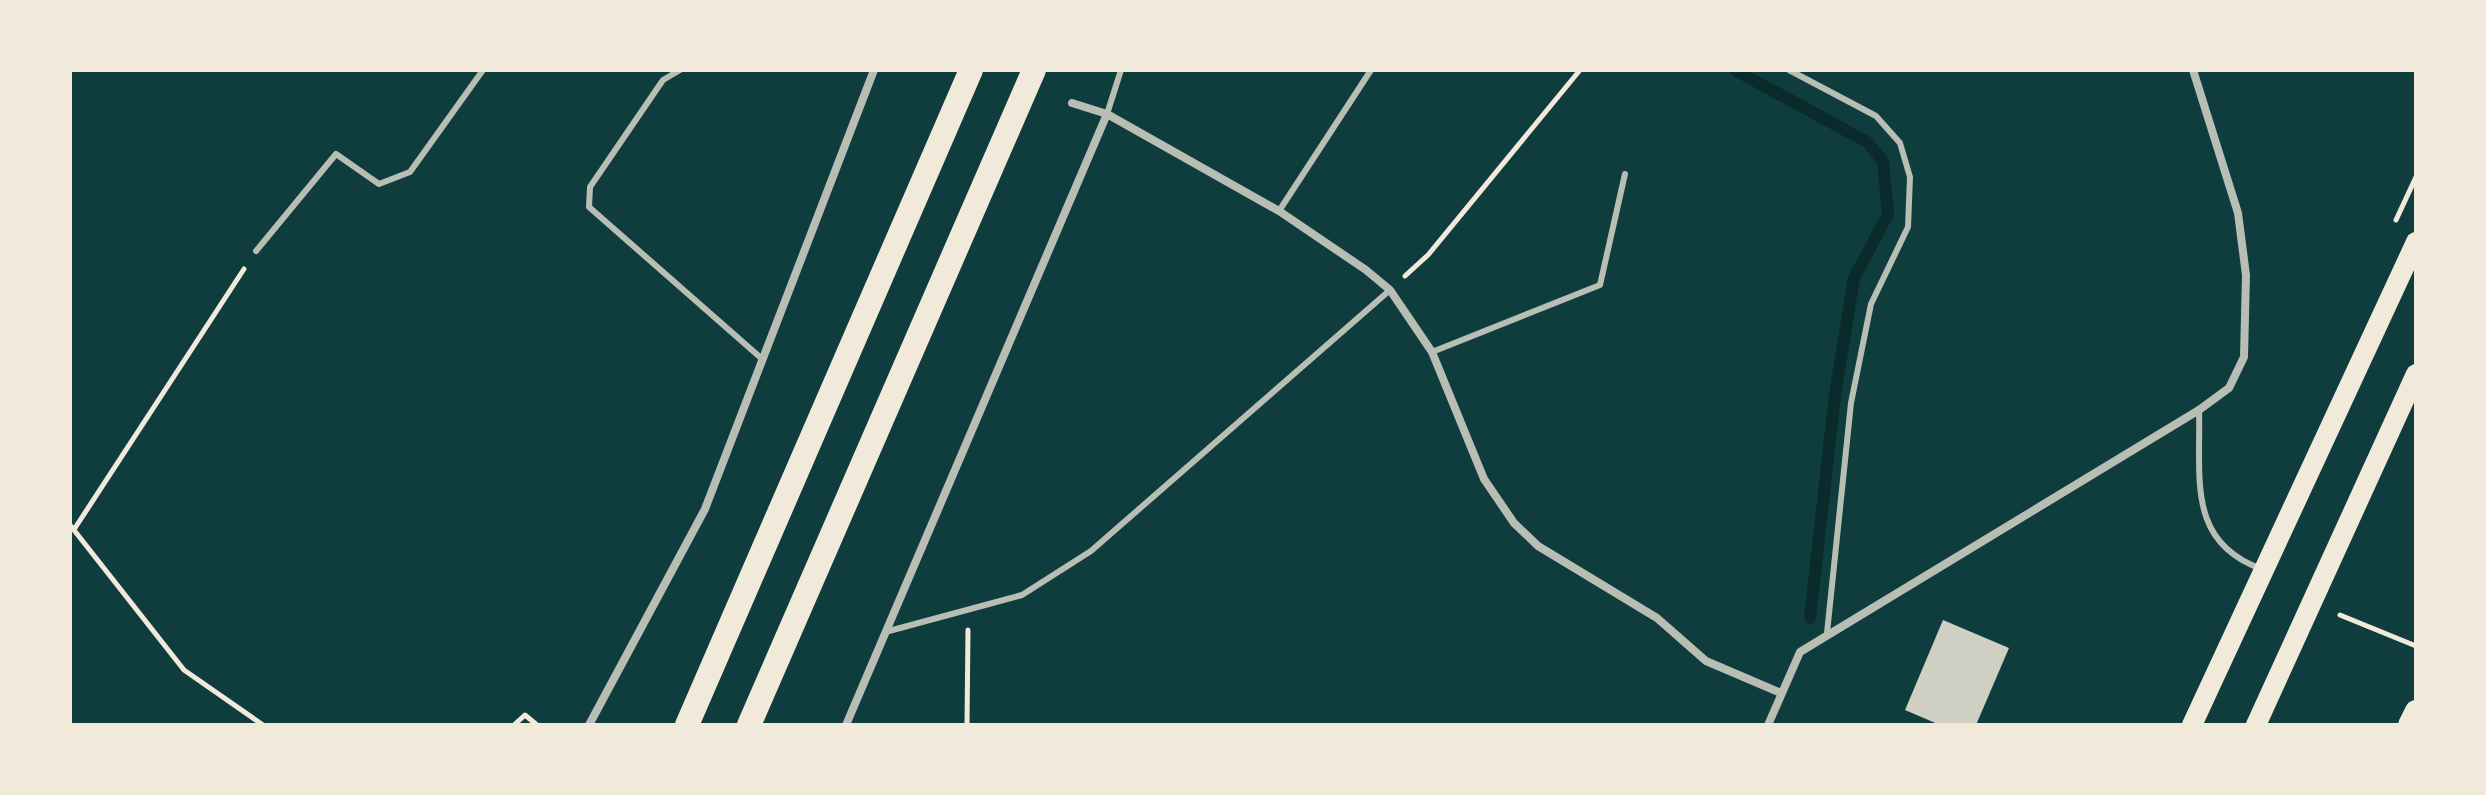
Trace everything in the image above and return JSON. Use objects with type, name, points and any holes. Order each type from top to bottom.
[{"type":"highway","points":[[687,725],[971,70]]},
{"type":"highway","points":[[749,725],[1034,70]]},
{"type":"highway","points":[[2409,725],[2416,711]]},
{"type":"main road","points":[[2192,725],[2416,242]]},
{"type":"main road","points":[[2256,725],[2416,374]]},
{"type":"street","points":[[589,725],[705,509],[874,70]]},
{"type":"street","points":[[1768,725],[1800,652],[2199,410],[2229,388],[2244,357],[2246,275],[2238,213],[2193,70]]},
{"type":"street","points":[[1072,103],[1107,114],[1279,211],[1390,290],[1432,352],[1484,479],[1514,523],[1538,546],[1657,618],[1706,661],[1781,693]]},
{"type":"street","points":[[846,725],[889,631],[1107,114]]},
{"type":"lane","points":[[256,251],[336,154],[379,184],[410,172],[483,70]]},
{"type":"lane","points":[[680,70],[663,80],[590,187],[589,207],[761,358]]},
{"type":"lane","points":[[1107,114],[1121,70]]},
{"type":"lane","points":[[1279,211],[1371,70]]},
{"type":"lane","points":[[1789,70],[1876,116],[1900,143],[1910,177],[1908,227],[1871,304],[1851,403],[1827,633]]},
{"type":"lane","points":[[1432,352],[1600,285],[1625,174]]},
{"type":"lane","points":[[889,631],[1022,595],[1091,551],[1390,290]]},
{"type":"lane","points":[[2199,410],[2202,504],[2208,527],[2220,546],[2240,561],[2263,569]]},
{"type":"path","points":[[1390,290],[1428,255],[1580,70]]},
{"type":"path","points":[[256,251],[72,527],[184,670],[263,725]]},
{"type":"path","points":[[967,725],[966,639],[971,609]]},
{"type":"path","points":[[2340,615],[2416,646]]},
{"type":"path","points":[[514,725],[525,715],[537,725]]},
{"type":"building","points":[[1943,620],[2009,648],[1976,725],[1940,725],[1905,710]]},
{"type":"waterway","points":[[1735,70],[1867,142],[1883,161],[1888,214],[1854,278],[1835,395],[1810,618]]}]
